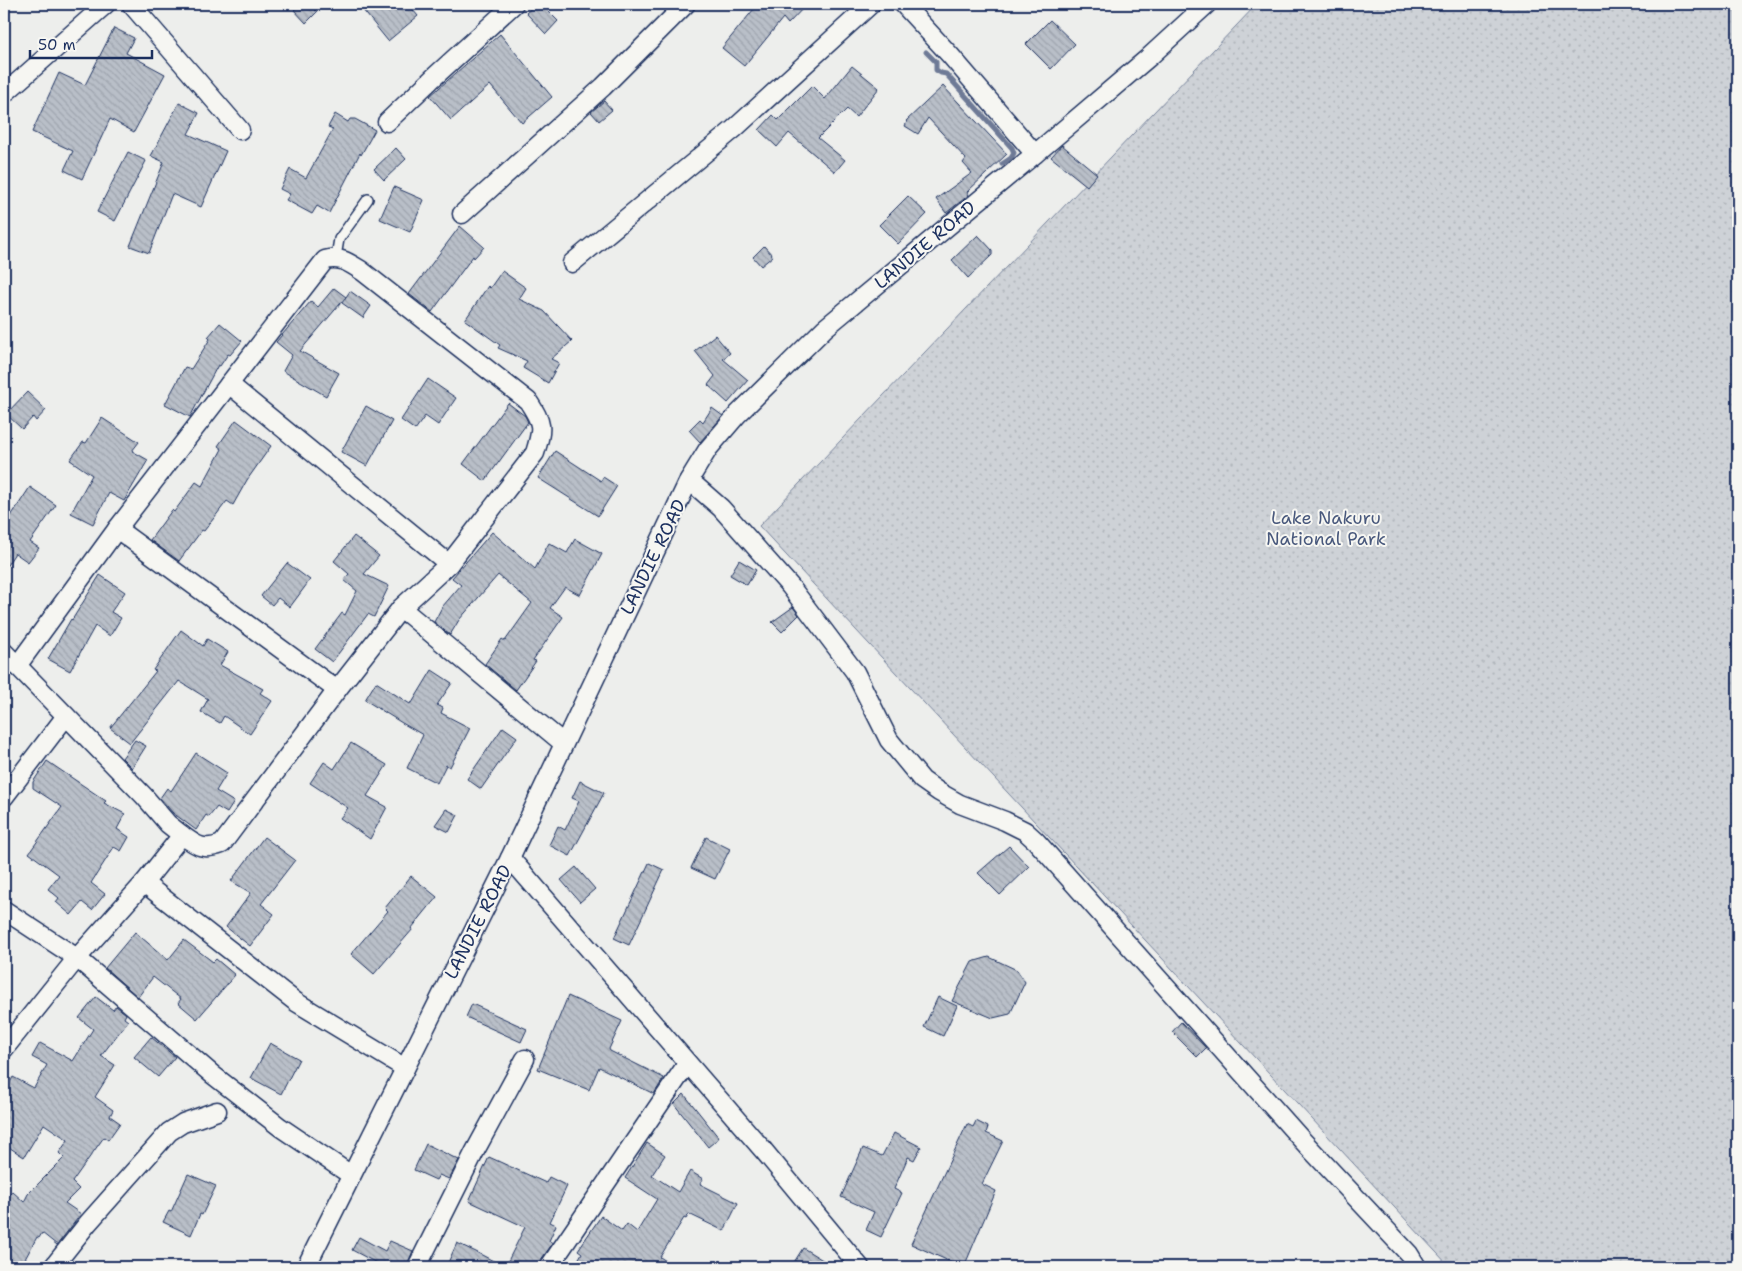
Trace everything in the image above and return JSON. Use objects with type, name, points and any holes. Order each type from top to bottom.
[{"type":"street","points":[[4,94],[106,4]]},
{"type":"street","points":[[131,4],[240,130]]},
{"type":"street","points":[[387,122],[432,78],[514,4]]},
{"type":"street","points":[[462,214],[603,87],[686,4]]},
{"type":"street","points":[[572,263],[734,129],[871,4]]},
{"type":"street","points":[[904,4],[1035,154]]},
{"type":"street","name":"LANDIE ROAD","points":[[306,1267],[510,858],[690,480],[708,449],[738,414],[826,328],[1148,58],[1207,4]]},
{"type":"street","points":[[4,652],[17,666],[144,796],[168,824],[196,845],[210,848],[222,844],[401,608],[449,564],[535,453],[542,432],[538,417],[528,401],[362,271],[345,260],[336,257],[325,260],[117,529],[17,666]]},
{"type":"street","points":[[229,384],[449,564]]},
{"type":"street","points":[[690,480],[722,508],[790,586],[855,672],[889,740],[922,780],[960,804],[1012,824],[1036,841],[1296,1133],[1409,1254],[1417,1267]]},
{"type":"street","points":[[117,529],[337,690]]},
{"type":"street","points":[[401,608],[564,743]]},
{"type":"street","points":[[4,797],[66,716]]},
{"type":"street","points":[[4,1049],[77,958],[144,883],[182,835]]},
{"type":"street","points":[[510,858],[764,1151],[860,1267]]},
{"type":"street","points":[[144,883],[296,1002],[405,1068]]},
{"type":"street","points":[[4,910],[77,958],[213,1075],[280,1127],[351,1175]]},
{"type":"street","points":[[417,1267],[475,1151],[525,1059]]},
{"type":"street","points":[[549,1267],[687,1064]]},
{"type":"street","points":[[53,1267],[88,1222],[169,1132],[183,1123],[217,1111]]},
{"type":"lane","points":[[336,257],[339,239],[368,199]]},
{"type":"green space","name":"Lake Nakuru National Park","points":[[1257,4],[1738,4],[1738,1267],[1450,1267],[759,526]]},
{"type":"building","points":[[300,4],[309,4],[317,12],[306,23],[294,10]]},
{"type":"building","points":[[358,4],[408,4],[418,16],[388,41]]},
{"type":"building","points":[[536,4],[541,4],[558,21],[546,34],[526,13]]},
{"type":"building","points":[[758,4],[807,4],[788,24],[783,18],[744,66],[722,48]]},
{"type":"building","points":[[1050,20],[1075,44],[1051,69],[1026,44]]},
{"type":"building","points":[[114,28],[134,38],[126,53],[165,74],[134,132],[110,119],[82,179],[64,170],[73,151],[32,132],[59,73],[85,85]]},
{"type":"building","points":[[500,34],[552,97],[522,123],[490,85],[451,120],[430,96]]},
{"type":"building","points":[[852,66],[879,88],[856,117],[847,109],[818,138],[845,160],[835,172],[789,133],[777,147],[759,130],[773,115],[778,120],[812,86],[825,99]]},
{"type":"building","points":[[943,86],[1007,154],[967,192],[969,195],[946,213],[936,199],[972,173],[963,163],[966,159],[928,118],[918,134],[905,126],[906,121]]},
{"type":"building","points":[[604,101],[612,110],[599,121],[591,112]]},
{"type":"building","points":[[179,103],[199,113],[188,134],[226,151],[201,207],[172,194],[149,253],[130,246],[164,162],[151,156]]},
{"type":"building","points":[[335,114],[348,122],[350,119],[355,119],[375,130],[361,155],[360,153],[329,213],[317,206],[312,214],[286,200],[290,194],[280,189],[290,169],[306,178],[333,129],[328,127]]},
{"type":"building","points":[[1062,145],[1097,174],[1087,186],[1051,157]]},
{"type":"building","points":[[396,148],[406,159],[384,180],[374,169]]},
{"type":"building","points":[[128,152],[146,161],[115,221],[97,212]]},
{"type":"building","points":[[394,187],[424,200],[410,232],[380,219]]},
{"type":"building","points":[[908,196],[927,214],[898,244],[879,225]]},
{"type":"building","points":[[460,226],[484,247],[474,258],[473,256],[432,312],[409,294]]},
{"type":"building","points":[[978,235],[992,250],[992,255],[968,278],[952,260]]},
{"type":"building","points":[[764,246],[773,256],[761,266],[753,257]]},
{"type":"building","points":[[502,271],[526,288],[519,299],[544,311],[572,341],[551,359],[559,363],[548,383],[523,368],[527,361],[498,348],[500,345],[465,320],[488,286],[490,288]]},
{"type":"building","points":[[334,288],[346,297],[300,351],[339,373],[326,396],[283,371],[292,355],[276,342],[311,301],[318,307]]},
{"type":"building","points":[[350,291],[371,306],[363,318],[342,303]]},
{"type":"building","points":[[220,323],[242,341],[230,355],[228,354],[220,366],[218,365],[190,417],[165,404],[185,367],[191,369],[210,339],[208,337]]},
{"type":"building","points":[[715,335],[730,353],[723,359],[748,380],[728,403],[708,385],[715,376],[695,351]]},
{"type":"building","points":[[428,379],[456,398],[438,425],[425,416],[415,430],[401,420]]},
{"type":"building","points":[[27,392],[46,410],[36,421],[33,417],[22,429],[6,414]]},
{"type":"building","points":[[508,403],[525,416],[528,422],[485,481],[463,464]]},
{"type":"building","points":[[366,406],[392,421],[367,466],[341,452]]},
{"type":"building","points":[[712,408],[723,416],[700,442],[689,430],[700,419],[703,422]]},
{"type":"building","points":[[102,418],[139,442],[132,451],[148,460],[124,501],[109,493],[93,524],[71,513],[92,475],[70,460],[83,442],[86,443]]},
{"type":"building","points":[[236,420],[271,446],[247,480],[233,505],[227,501],[179,561],[150,540],[196,482],[202,486],[222,449],[218,446]]},
{"type":"building","points":[[555,451],[601,481],[603,477],[617,486],[598,516],[538,478]]},
{"type":"building","points":[[30,487],[56,505],[30,542],[39,548],[28,562],[15,553],[4,570],[4,511],[11,516]]},
{"type":"building","points":[[492,532],[535,569],[549,543],[567,553],[575,539],[602,554],[580,595],[565,587],[550,608],[563,617],[533,660],[536,661],[516,690],[485,664],[502,639],[505,641],[532,603],[498,575],[459,620],[450,635],[434,622],[442,607],[461,585],[452,578]]},
{"type":"building","points":[[354,536],[379,556],[364,574],[389,586],[374,617],[368,614],[332,662],[315,649],[342,613],[345,615],[357,591],[344,580],[349,574],[334,561]]},
{"type":"building","points":[[739,560],[756,570],[747,585],[730,575]]},
{"type":"building","points":[[287,563],[310,580],[290,607],[278,598],[272,605],[261,596]]},
{"type":"building","points":[[100,575],[125,592],[111,612],[121,618],[110,636],[95,626],[70,671],[48,659]]},
{"type":"building","points":[[793,607],[799,615],[782,632],[772,622]]},
{"type":"building","points":[[181,630],[203,646],[207,639],[228,652],[220,665],[263,689],[260,693],[272,701],[250,734],[224,716],[220,723],[201,712],[208,699],[179,681],[130,743],[110,728],[156,671],[153,670]]},
{"type":"building","points":[[432,670],[452,683],[437,705],[443,708],[441,713],[470,728],[450,767],[446,765],[437,783],[407,768],[423,735],[365,700],[376,682],[410,704]]},
{"type":"building","points":[[503,727],[517,737],[481,789],[467,779]]},
{"type":"building","points":[[135,740],[146,746],[132,768],[122,758]]},
{"type":"building","points":[[351,743],[387,765],[367,796],[387,807],[370,839],[340,818],[348,808],[310,783],[324,762],[334,769]]},
{"type":"building","points":[[196,753],[227,773],[216,791],[234,802],[227,813],[217,807],[209,817],[206,815],[196,830],[173,813],[160,798],[167,788],[171,791]]},
{"type":"building","points":[[47,761],[106,801],[104,803],[125,814],[117,829],[129,837],[121,851],[114,847],[91,883],[105,894],[92,910],[82,902],[71,915],[56,902],[59,898],[48,889],[59,875],[29,853],[62,807],[33,788],[33,782]]},
{"type":"building","points":[[580,781],[604,793],[570,856],[549,845],[558,826],[565,830],[579,801],[572,798]]},
{"type":"building","points":[[446,809],[458,815],[449,832],[435,825]]},
{"type":"building","points":[[264,837],[295,860],[261,904],[274,914],[250,946],[226,927],[251,893],[231,881]]},
{"type":"building","points":[[706,837],[730,849],[715,879],[691,868]]},
{"type":"building","points":[[1009,846],[1029,867],[1000,895],[978,873]]},
{"type":"building","points":[[649,863],[664,870],[629,945],[614,938]]},
{"type":"building","points":[[576,867],[595,889],[580,902],[561,880]]},
{"type":"building","points":[[411,876],[437,897],[411,929],[413,929],[374,974],[351,954],[388,911],[385,908]]},
{"type":"building","points":[[135,932],[168,960],[184,940],[213,962],[216,959],[235,975],[197,1019],[178,1003],[181,999],[153,977],[138,997],[105,968]]},
{"type":"building","points":[[989,957],[1017,970],[1025,982],[1010,1014],[993,1018],[952,1001],[972,962]]},
{"type":"building","points":[[568,996],[622,1021],[609,1049],[664,1078],[654,1094],[599,1067],[589,1090],[538,1069]]},
{"type":"building","points":[[96,997],[113,1010],[116,1006],[126,1014],[124,1018],[128,1021],[101,1056],[115,1065],[95,1097],[113,1110],[110,1116],[120,1123],[108,1140],[104,1137],[72,1182],[79,1189],[65,1203],[81,1214],[57,1245],[42,1233],[39,1238],[37,1237],[25,1259],[34,1267],[4,1267],[4,1201],[12,1191],[24,1202],[28,1194],[64,1158],[59,1153],[68,1140],[44,1124],[24,1157],[4,1144],[4,1094],[13,1077],[34,1088],[47,1065],[32,1057],[40,1043],[73,1061],[93,1029],[79,1018]]},
{"type":"building","points":[[938,997],[957,1006],[943,1036],[924,1027]]},
{"type":"building","points":[[472,1004],[527,1029],[521,1042],[466,1017]]},
{"type":"building","points":[[1181,1022],[1206,1048],[1197,1057],[1172,1032]]},
{"type":"building","points":[[151,1037],[175,1057],[158,1077],[134,1057]]},
{"type":"building","points":[[270,1043],[299,1059],[281,1094],[251,1078]]},
{"type":"building","points":[[684,1094],[719,1138],[708,1147],[674,1104]]},
{"type":"building","points":[[976,1121],[988,1127],[986,1133],[1003,1141],[982,1184],[996,1191],[964,1267],[962,1267],[911,1244],[967,1124],[973,1127]]},
{"type":"building","points":[[894,1133],[921,1147],[914,1160],[908,1157],[894,1189],[902,1193],[881,1237],[866,1230],[874,1212],[841,1197],[863,1148],[882,1156]]},
{"type":"building","points":[[647,1143],[665,1155],[652,1175],[678,1192],[690,1171],[703,1179],[700,1184],[738,1203],[724,1231],[689,1214],[686,1219],[684,1218],[660,1257],[675,1267],[574,1267],[582,1253],[578,1250],[601,1216],[622,1231],[627,1224],[637,1232],[657,1199],[625,1178]]},
{"type":"building","points":[[426,1144],[459,1160],[449,1179],[439,1175],[436,1180],[414,1170]]},
{"type":"building","points":[[489,1157],[546,1183],[549,1177],[567,1186],[550,1222],[556,1225],[549,1241],[553,1243],[540,1261],[539,1267],[505,1267],[525,1227],[469,1201]]},
{"type":"building","points":[[188,1174],[216,1186],[202,1215],[200,1214],[191,1235],[163,1222],[169,1211],[171,1212]]},
{"type":"building","points":[[359,1237],[385,1251],[390,1241],[413,1251],[406,1267],[384,1267],[352,1250]]},
{"type":"building","points":[[457,1243],[476,1252],[505,1267],[446,1267]]},
{"type":"building","points":[[803,1248],[834,1267],[791,1267]]},
{"type":"waterway","points":[[926,52],[936,62],[936,70],[946,74],[1012,148],[1014,153],[1011,158],[1002,164]]}]
